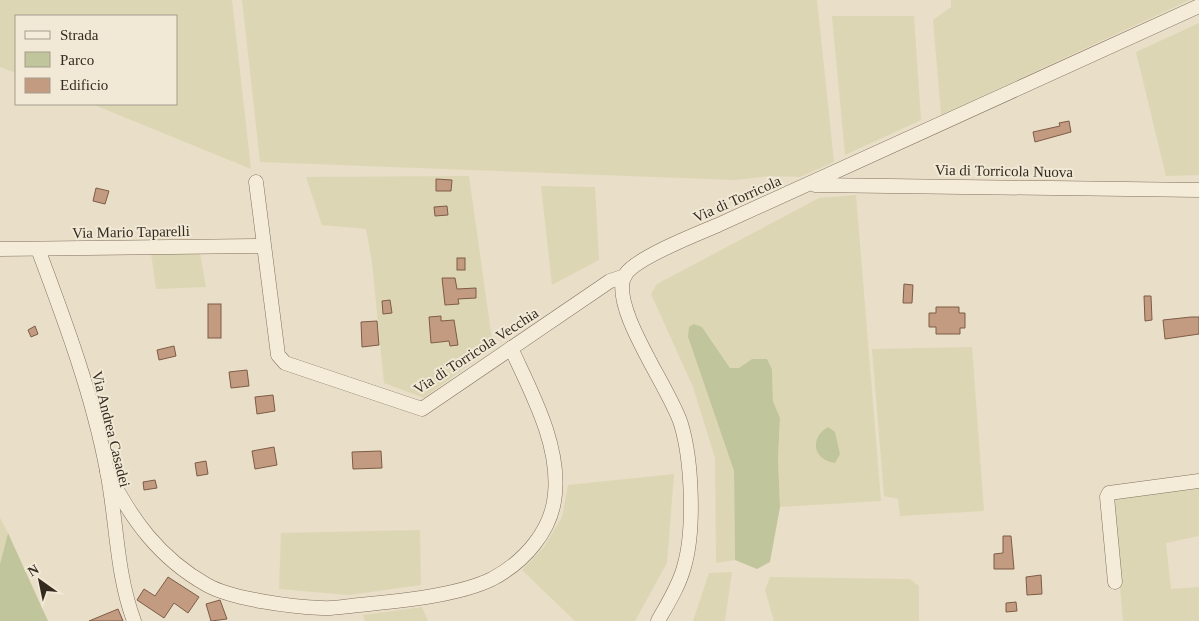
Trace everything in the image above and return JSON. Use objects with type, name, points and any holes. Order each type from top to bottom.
[{"type":"street","name":"Via di Torricola","points":[[625,276],[635,265],[651,256],[1199,6]]},
{"type":"street","name":"Via di Torricola Vecchia","points":[[256,182],[275,345],[278,355],[285,363],[422,409],[610,281],[625,276]]},
{"type":"street","name":"Via di Torricola Nuova","points":[[810,184],[1199,190]]},
{"type":"street","name":"Via Mario Taparelli","points":[[0,250],[263,246]]},
{"type":"street","name":"Via Andrea Casadei","points":[[38,249],[78,366],[107,471],[124,594],[134,621]]},
{"type":"street","points":[[625,276],[622,290],[628,315],[647,355],[662,379],[681,423],[690,475],[689,533],[685,565],[678,585],[658,621]]},
{"type":"street","points":[[107,471],[131,516],[152,542],[182,568],[209,586],[234,594],[323,608],[402,601],[475,585],[505,571],[535,544],[549,519],[555,494],[548,435],[537,404],[511,348]]},
{"type":"street","points":[[1115,582],[1107,497],[1109,492],[1199,481]]},
{"type":"shaded area","points":[[0,0],[232,0],[251,169],[94,105],[178,105],[178,15],[15,15],[15,73],[0,67]]},
{"type":"shaded area","points":[[242,0],[817,0],[834,162],[800,177],[770,176],[735,180],[260,162]]},
{"type":"shaded area","points":[[951,0],[1190,0],[941,115],[933,20],[951,7]]},
{"type":"shaded area","points":[[832,16],[914,16],[921,120],[845,155]]},
{"type":"shaded area","points":[[1199,23],[1199,175],[1166,176],[1136,52]]},
{"type":"shaded area","points":[[469,176],[493,347],[424,398],[384,383],[372,262],[366,229],[322,225],[306,177]]},
{"type":"shaded area","points":[[541,186],[595,187],[599,260],[552,285]]},
{"type":"shaded area","points":[[856,195],[881,501],[780,507],[778,459],[780,418],[773,401],[772,369],[767,359],[752,359],[739,368],[730,368],[702,327],[688,337],[734,471],[735,560],[716,563],[715,458],[693,387],[651,294],[657,284],[819,198]]},
{"type":"shaded area","points":[[151,253],[200,253],[206,287],[156,289]]},
{"type":"shaded area","points":[[972,347],[984,511],[900,516],[898,499],[884,496],[872,349]]},
{"type":"shaded area","points":[[674,474],[667,563],[635,621],[575,621],[522,570],[544,547],[562,517],[568,485]]},
{"type":"shaded area","points":[[1199,487],[1199,536],[1166,543],[1171,589],[1199,587],[1199,621],[1123,621],[1112,496]]},
{"type":"shaded area","points":[[0,518],[8,533],[0,564]]},
{"type":"shaded area","points":[[420,530],[421,585],[349,595],[279,589],[281,533]]},
{"type":"shaded area","points":[[732,572],[725,621],[693,621],[709,573]]},
{"type":"shaded area","points":[[770,577],[910,579],[919,586],[919,621],[774,621],[765,590]]},
{"type":"shaded area","points":[[422,607],[428,621],[365,621],[363,615]]},
{"type":"green space","points":[[694,324],[702,327],[730,368],[739,368],[752,359],[767,359],[772,369],[773,401],[780,418],[778,459],[780,507],[770,562],[757,569],[735,560],[734,471],[688,337],[689,327]]},
{"type":"green space","points":[[828,427],[835,432],[840,454],[835,463],[822,458],[816,448],[818,437]]},
{"type":"green space","points":[[8,533],[48,621],[0,621],[0,564]]},
{"type":"building","points":[[1069,121],[1071,132],[1035,142],[1033,132],[1060,126],[1059,123]]},
{"type":"building","points":[[436,179],[452,180],[451,191],[436,191]]},
{"type":"building","points":[[96,188],[109,191],[105,204],[93,201]]},
{"type":"building","points":[[447,206],[448,215],[435,216],[434,207]]},
{"type":"building","points":[[457,258],[465,258],[465,270],[457,270]]},
{"type":"building","points":[[442,278],[455,278],[457,289],[476,288],[476,298],[458,299],[459,304],[445,305]]},
{"type":"building","points":[[904,284],[913,285],[912,303],[903,303]]},
{"type":"building","points":[[1144,296],[1151,296],[1152,320],[1145,321]]},
{"type":"building","points":[[390,300],[392,313],[383,314],[382,301]]},
{"type":"building","points":[[208,304],[221,304],[221,338],[208,338]]},
{"type":"building","points":[[936,307],[959,307],[959,313],[965,313],[965,328],[960,328],[960,334],[936,334],[936,327],[929,327],[929,313],[936,313]]},
{"type":"building","points":[[441,316],[441,321],[454,320],[458,345],[450,346],[449,341],[431,343],[429,317]]},
{"type":"building","points":[[1199,317],[1199,334],[1165,339],[1163,320]]},
{"type":"building","points":[[377,321],[379,345],[362,347],[361,322]]},
{"type":"building","points":[[35,326],[38,334],[31,337],[28,330]]},
{"type":"building","points":[[174,346],[176,356],[159,360],[157,350]]},
{"type":"building","points":[[247,370],[249,386],[231,388],[229,372]]},
{"type":"building","points":[[273,395],[275,411],[257,414],[255,397]]},
{"type":"building","points":[[274,447],[277,465],[255,469],[252,451]]},
{"type":"building","points":[[381,451],[382,468],[353,469],[352,452]]},
{"type":"building","points":[[206,461],[208,474],[197,476],[195,463]]},
{"type":"building","points":[[155,480],[157,488],[144,490],[143,482]]},
{"type":"building","points":[[1003,536],[1011,536],[1014,569],[994,569],[994,554],[1003,553]]},
{"type":"building","points":[[1041,575],[1042,594],[1027,595],[1026,577]]},
{"type":"building","points":[[168,577],[199,597],[188,613],[174,603],[164,618],[137,600],[144,589],[155,596]]},
{"type":"building","points":[[220,600],[227,619],[211,621],[206,604]]},
{"type":"building","points":[[1016,602],[1017,611],[1006,612],[1006,603]]},
{"type":"building","points":[[118,609],[123,621],[89,621]]}]
